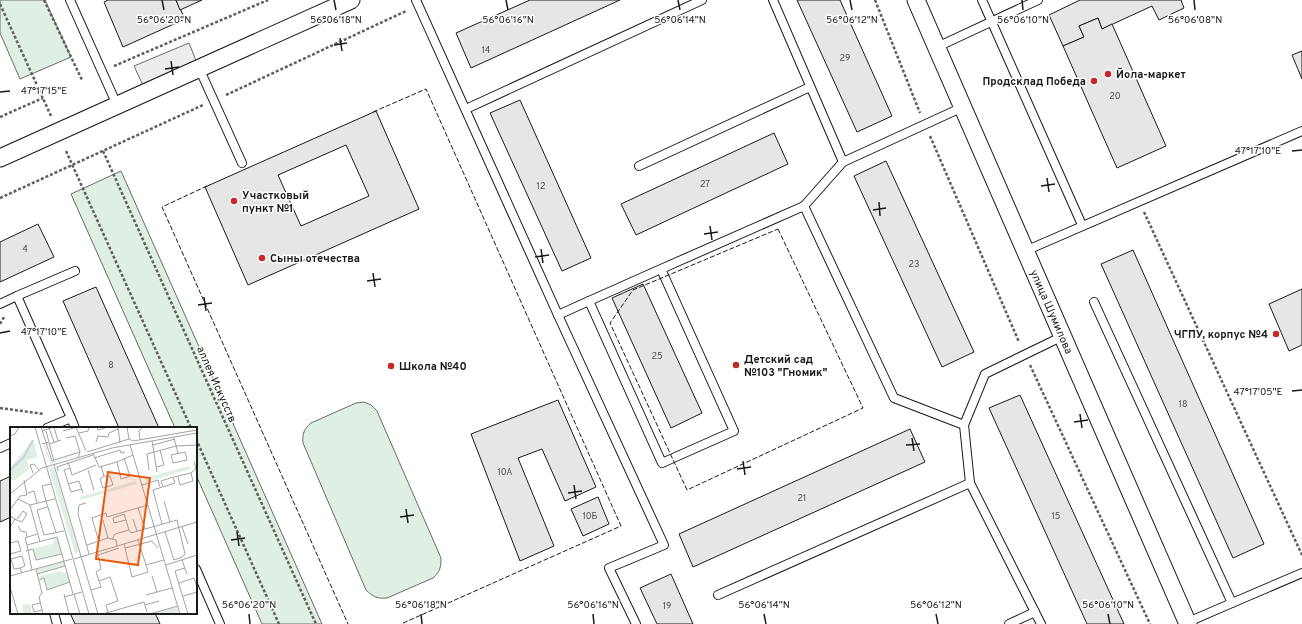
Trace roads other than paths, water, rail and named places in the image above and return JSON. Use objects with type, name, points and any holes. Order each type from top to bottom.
[{"type":"street","points":[[0,158],[351,0]]},
{"type":"street","name":"улица Шумилова","points":[[916,0],[1188,623]]},
{"type":"lane","points":[[70,0],[117,105]]},
{"type":"lane","points":[[416,0],[558,315],[664,545],[609,568],[636,624]]},
{"type":"lane","points":[[466,109],[702,0]]},
{"type":"lane","points":[[773,0],[843,162]]},
{"type":"lane","points":[[982,0],[1082,225]]},
{"type":"lane","points":[[937,47],[1038,0]]},
{"type":"lane","points":[[199,68],[242,163]]},
{"type":"lane","points":[[639,166],[810,87]]},
{"type":"lane","points":[[558,315],[804,206],[843,162],[963,107]]},
{"type":"lane","points":[[1025,251],[1302,131]]},
{"type":"lane","points":[[804,206],[894,398],[964,425]]},
{"type":"lane","points":[[589,301],[662,463],[734,430],[662,269]]},
{"type":"lane","points":[[0,304],[75,271]]},
{"type":"lane","points":[[17,296],[75,427]]},
{"type":"lane","points":[[1094,302],[1232,603]]},
{"type":"lane","points":[[1040,624],[970,483],[964,425],[985,374],[1063,336]]},
{"type":"lane","points":[[49,427],[71,418]]},
{"type":"lane","points":[[0,448],[10,444]]},
{"type":"lane","points":[[718,595],[970,483]]},
{"type":"lane","points":[[197,571],[220,624]]},
{"type":"lane","points":[[1188,623],[1302,573]]},
{"type":"lane","points":[[1009,624],[1035,612]]},
{"type":"lane","points":[[54,614],[57,624]]},
{"type":"place","name":"Йола-маркет","points":[[1108,74]]},
{"type":"place","name":"Продсклад Победа","points":[[1094,81]]},
{"type":"place","name":"Участковый пункт №1","points":[[234,201]]},
{"type":"place","name":"Сыны отечества","points":[[262,258]]},
{"type":"place","name":"ЧГПУ, корпус №4","points":[[1276,334]]},
{"type":"place","name":"Детский сад №103 \"Гномик\"","points":[[736,365]]},
{"type":"place","name":"Школа №40","points":[[391,366]]}]
